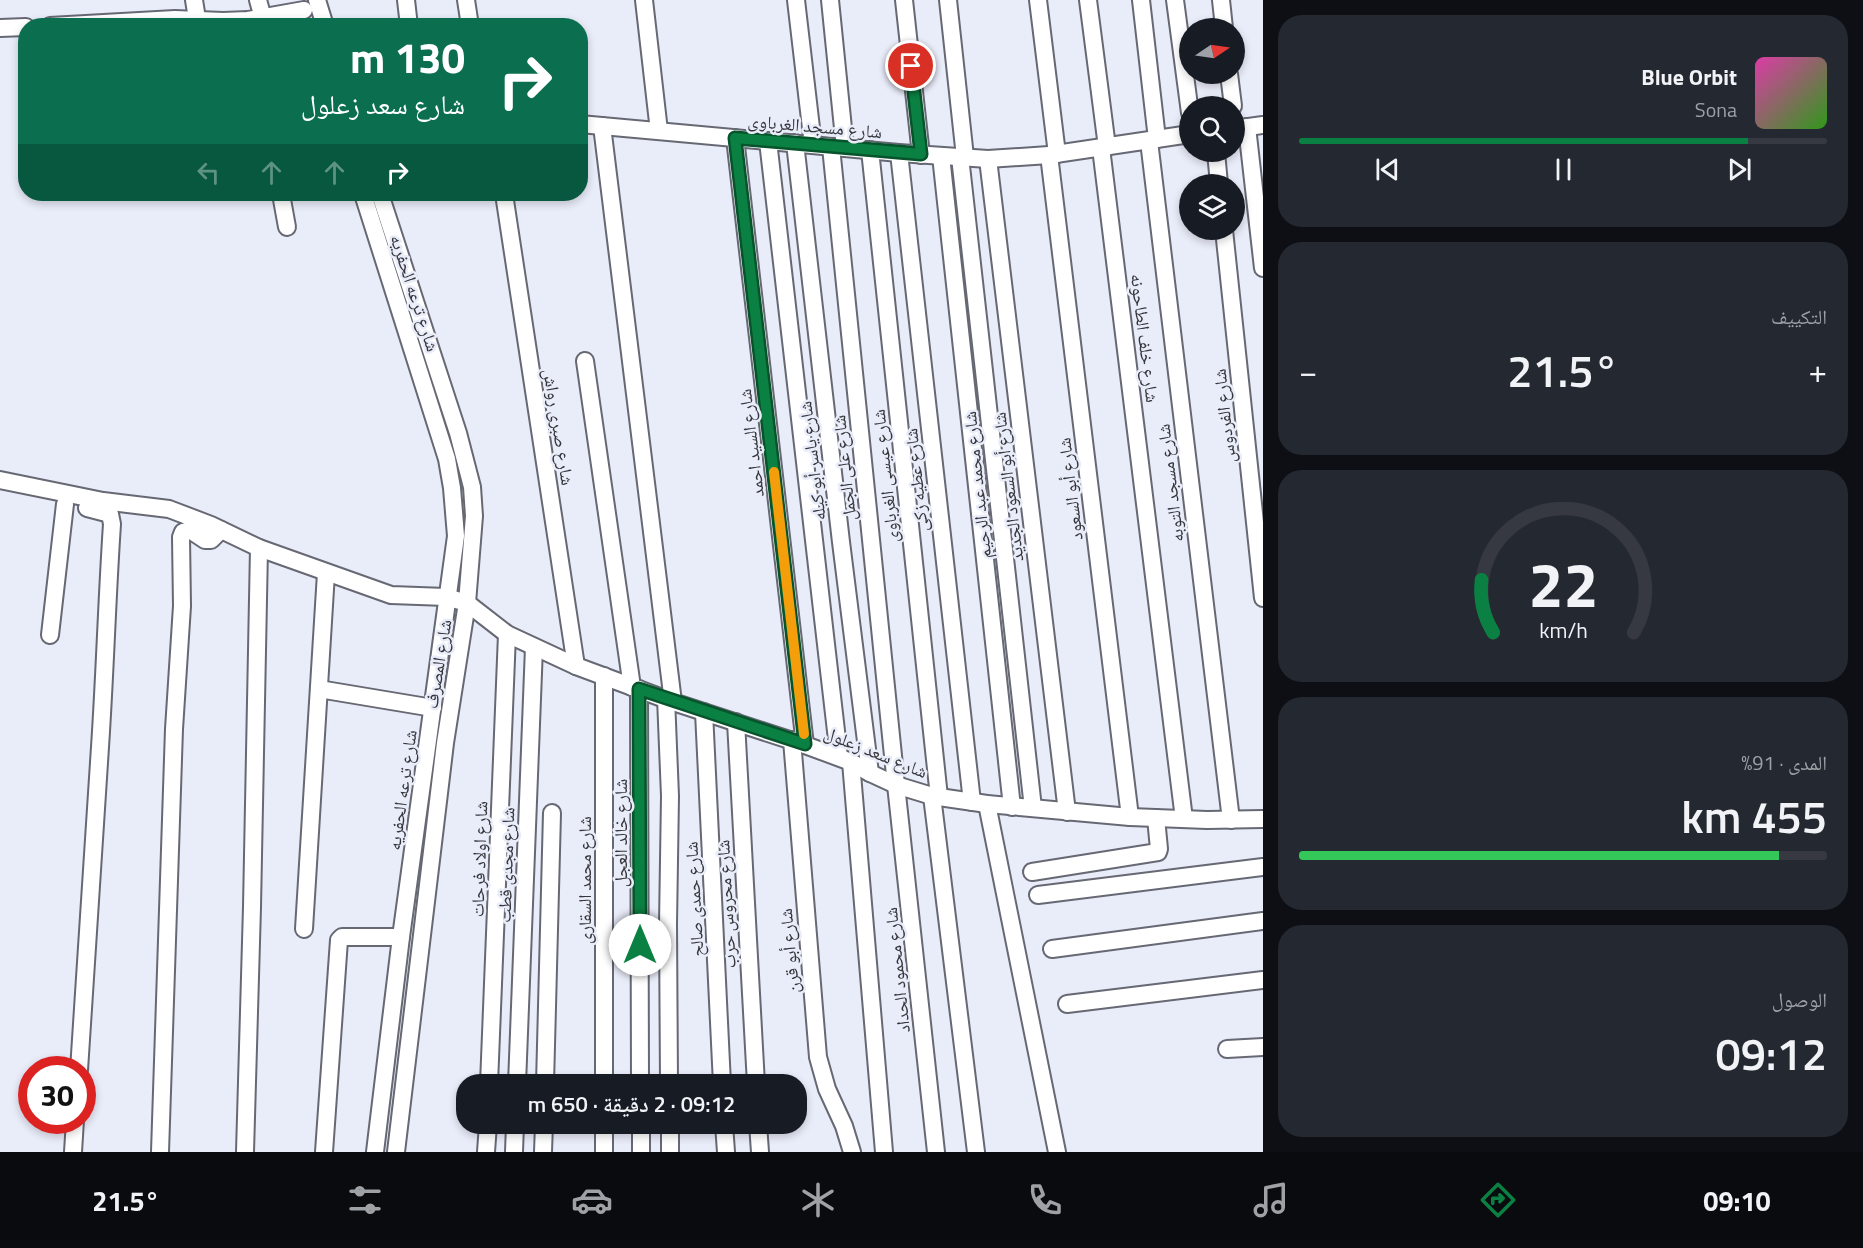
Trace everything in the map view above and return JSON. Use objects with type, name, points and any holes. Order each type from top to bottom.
[{"type":"street","points":[[194,0],[197,18]]},
{"type":"street","points":[[254,18],[258,0]]},
{"type":"street","points":[[406,0],[409,18]]},
{"type":"street","points":[[466,0],[469,18]]},
{"type":"street","points":[[644,0],[659,131]]},
{"type":"street","points":[[796,0],[813,145]]},
{"type":"street","name":"شارع على الجمل","points":[[830,0],[838,147],[896,784]]},
{"type":"street","points":[[904,0],[921,154]]},
{"type":"street","name":"شارع محمد عبد الرحيم","points":[[948,0],[1033,808]]},
{"type":"street","name":"شارع أبو السعود","points":[[1038,0],[1053,155],[1130,817]]},
{"type":"street","name":"شارع خلف الطاحونه","points":[[1088,0],[1184,819]]},
{"type":"street","name":"شارع مسجد التوبه","points":[[1141,0],[1153,140],[1231,820]]},
{"type":"street","points":[[1175,0],[1188,96]]},
{"type":"street","points":[[1221,0],[1223,18]]},
{"type":"street","points":[[267,18],[308,9]]},
{"type":"street","points":[[0,28],[18,27]]},
{"type":"street","name":"شارع مسجد الغرباوى","points":[[588,125],[988,159],[1053,155],[1179,136]]},
{"type":"street","points":[[602,126],[669,700],[669,1074]]},
{"type":"street","name":"شارع السيد احمد","points":[[735,138],[799,742]]},
{"type":"street","points":[[768,141],[845,760],[884,1152]]},
{"type":"street","points":[[1245,141],[1263,268]]},
{"type":"street","name":"شارع ياسر أبو كيله","points":[[795,143],[870,773]]},
{"type":"street","name":"شارع عيسى الغرباوى","points":[[870,150],[936,797],[976,1152]]},
{"type":"street","name":"شارع عطيه زكى","points":[[899,153],[979,803],[1056,1152]]},
{"type":"street","points":[[941,156],[1012,807]]},
{"type":"street","name":"شارع أبو السعود الجديد","points":[[988,159],[1067,812]]},
{"type":"street","points":[[281,201],[287,227]]},
{"type":"street","name":"شارع ترعه الحفريه","points":[[365,201],[447,459],[456,536],[401,937],[375,1152]]},
{"type":"street","name":"شارع المصرف","points":[[382,201],[467,462],[474,516],[467,603],[445,743],[396,1152]]},
{"type":"street","name":"شارع صبرى رواش","points":[[505,201],[576,666]]},
{"type":"street","name":"شارع الفردوس","points":[[1225,240],[1263,598]]},
{"type":"street","name":"شارع خالد العجل","points":[[585,361],[635,688],[640,1074]]},
{"type":"street","points":[[0,480],[106,512],[112,518],[100,755],[80,1056]]},
{"type":"street","points":[[65,499],[169,509],[193,517],[259,548],[391,595],[446,597],[467,603]]},
{"type":"street","points":[[50,635],[65,499]]},
{"type":"street","points":[[160,1152],[174,729],[182,606],[181,537],[183,532],[190,530],[205,540],[211,540],[221,530]]},
{"type":"street","points":[[245,1152],[259,548]]},
{"type":"street","points":[[304,929],[326,573]]},
{"type":"street","name":"شارع سعد زعلول","points":[[467,603],[507,634],[576,666],[669,700],[799,742],[896,784],[936,797],[1012,807],[1130,817],[1263,819]]},
{"type":"street","name":"شارع اولاد فرحات","points":[[489,1074],[507,634]]},
{"type":"street","name":"شارع مجدى قطب","points":[[517,1074],[534,646]]},
{"type":"street","name":"شارع محمد السقارى","points":[[604,676],[604,1074]]},
{"type":"street","points":[[318,689],[433,708]]},
{"type":"street","name":"شارع حمدى صالح","points":[[704,711],[722,1074]]},
{"type":"street","name":"شارع محروس حرب","points":[[736,722],[755,1074]]},
{"type":"street","name":"شارع أبو قرن","points":[[799,742],[818,1057],[826,1089],[844,1126],[852,1152]]},
{"type":"street","name":"شارع محمود الحداد","points":[[896,784],[936,1152]]},
{"type":"street","points":[[545,1074],[552,813]]},
{"type":"street","points":[[1032,872],[1158,852],[1156,818]]},
{"type":"street","points":[[1038,895],[1263,867]]},
{"type":"street","points":[[1052,949],[1263,921]]},
{"type":"street","points":[[324,1152],[337,945],[342,937],[401,937]]},
{"type":"street","points":[[1067,1004],[1263,980]]},
{"type":"street","points":[[1227,1049],[1263,1047]]},
{"type":"street","points":[[73,1152],[74,1134]]},
{"type":"street","points":[[486,1152],[487,1134]]},
{"type":"street","points":[[514,1152],[515,1134]]},
{"type":"street","points":[[543,1152],[544,1134]]},
{"type":"street","points":[[604,1134],[604,1152]]},
{"type":"street","points":[[640,1134],[641,1152]]},
{"type":"street","points":[[670,1134],[670,1152]]},
{"type":"street","points":[[725,1134],[726,1152]]},
{"type":"street","points":[[759,1134],[760,1152]]},
{"type":"slow traffic","points":[[774,472],[804,734]]},
{"type":"route","points":[[640,945],[639,689],[805,744],[735,138],[921,154],[911,66]]}]
